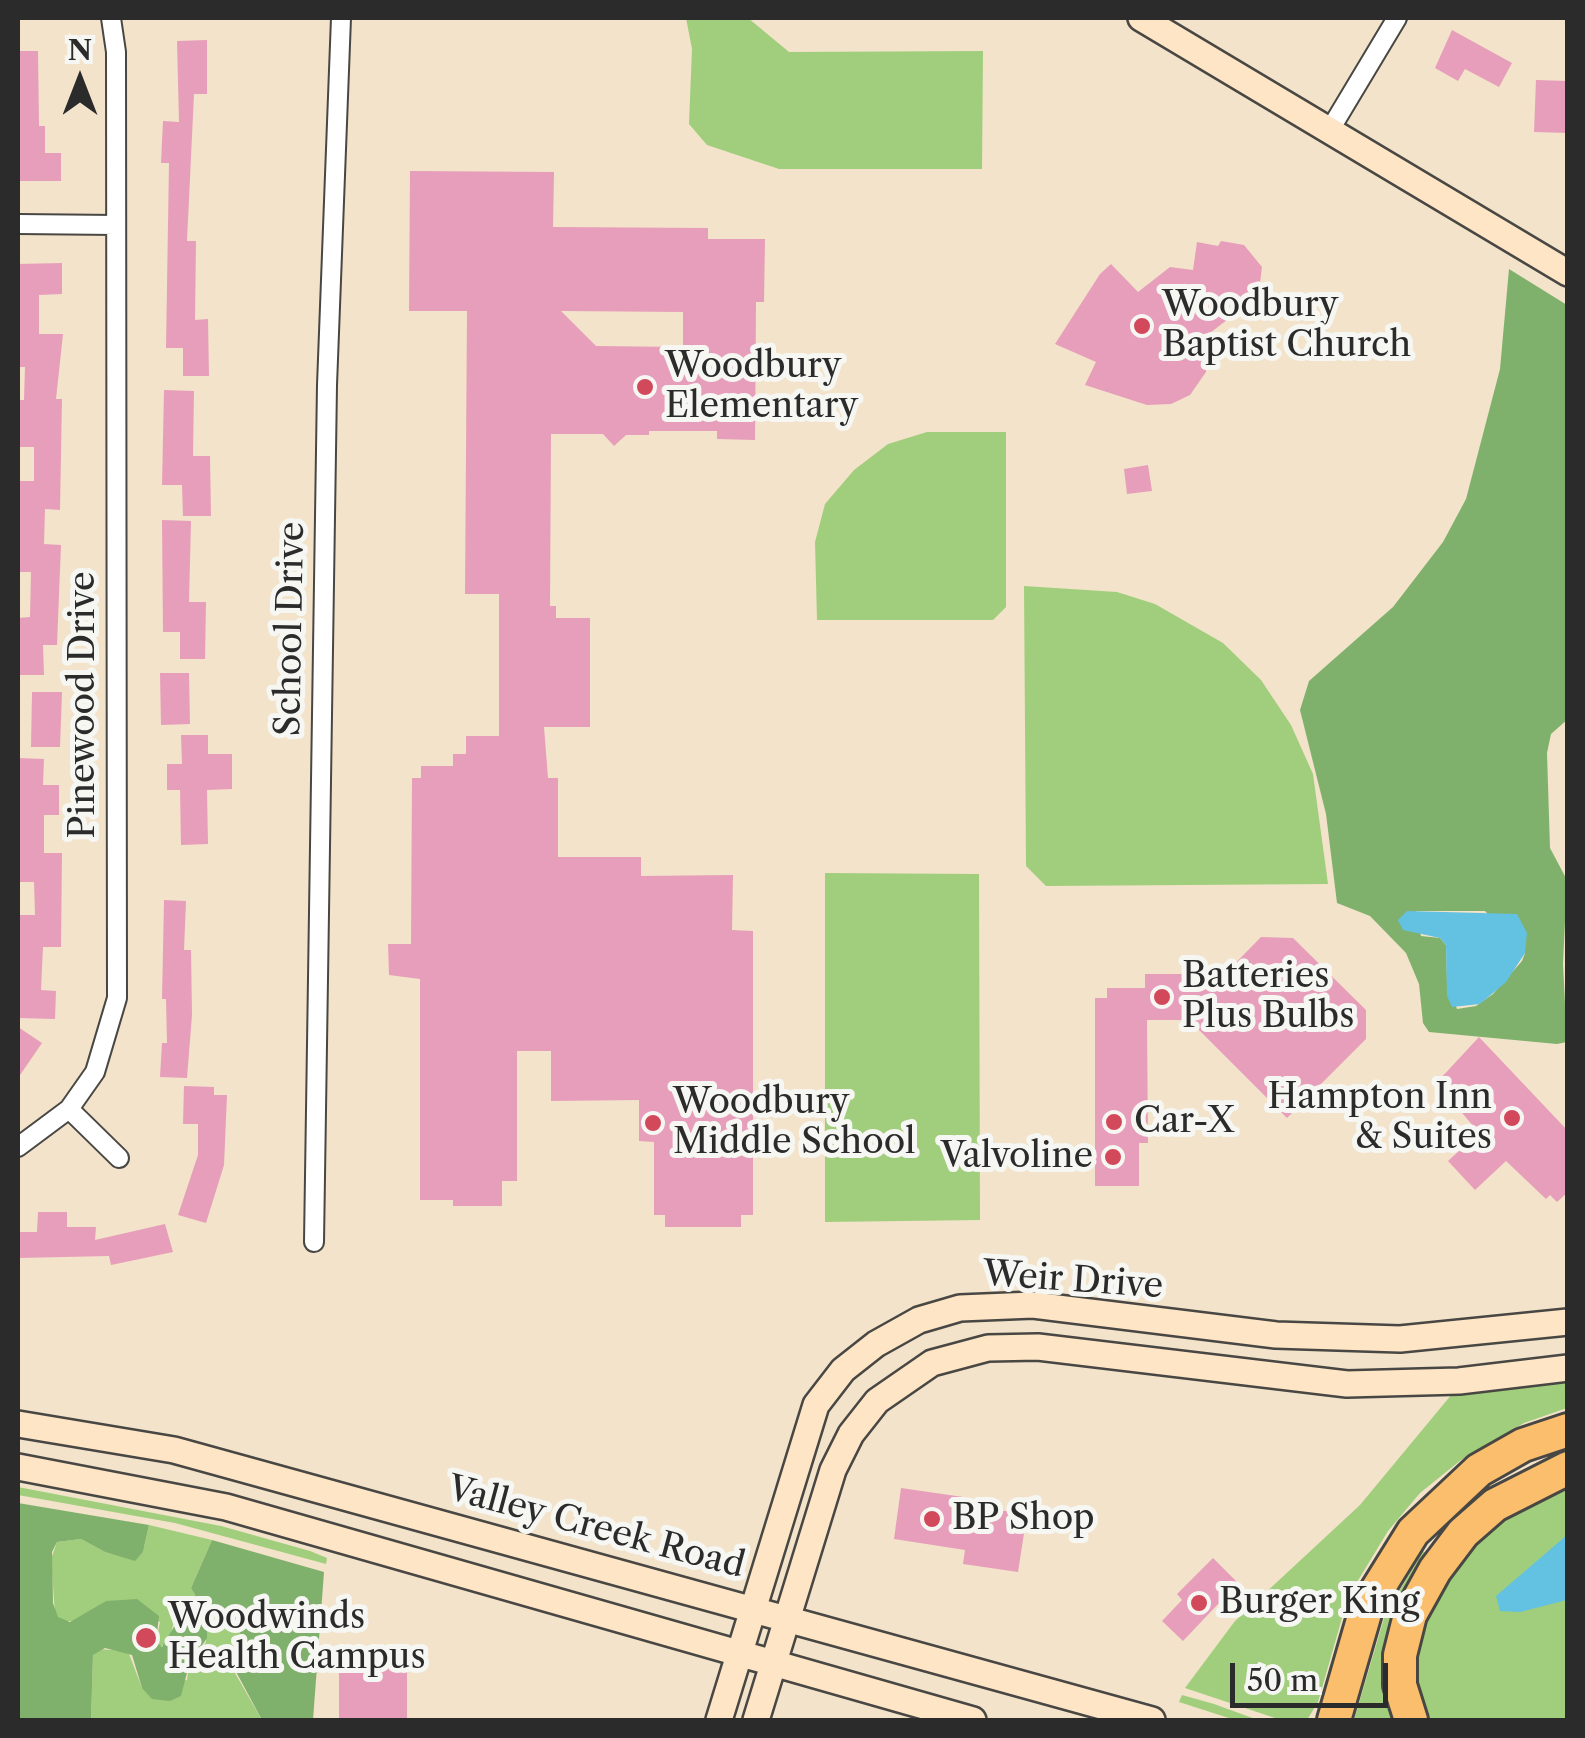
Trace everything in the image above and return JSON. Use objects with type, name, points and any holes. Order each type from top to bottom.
[{"type":"highway","points":[[1334,1720],[1368,1606],[1412,1532],[1479,1470],[1523,1445],[1568,1430]]},
{"type":"highway","points":[[1411,1720],[1400,1685],[1400,1655],[1410,1615],[1435,1570],[1463,1533],[1495,1506],[1568,1468]]},
{"type":"street","name":"Pinewood Drive","points":[[18,1147],[70,1109],[95,1072],[116,998],[116,52],[111,18]]},
{"type":"street","name":"School Drive","points":[[314,1242],[327,385],[340,18]]},
{"type":"street","points":[[1141,18],[1331,128],[1568,274]]},
{"type":"street","points":[[1331,128],[1396,18]]},
{"type":"street","points":[[18,224],[116,224]]},
{"type":"street","points":[[70,1109],[118,1158]]},
{"type":"street","name":"Weir Drive","points":[[719,1720],[816,1405],[854,1362],[919,1320],[960,1308],[1033,1305],[1276,1336],[1384,1339],[1568,1322]]},
{"type":"street","name":"Weir Drive","points":[[756,1720],[833,1470],[851,1434],[877,1401],[932,1362],[988,1348],[1038,1347],[1348,1384],[1460,1381],[1568,1368]]},
{"type":"street","name":"Valley Creek Road","points":[[18,1424],[174,1450],[1152,1720]]},
{"type":"street","points":[[18,1467],[226,1507],[740,1650],[973,1720]]},
{"type":"green space","points":[[686,18],[748,18],[789,52],[983,51],[982,169],[779,169],[707,145],[689,124],[692,49]]},
{"type":"green space","points":[[1509,269],[1567,305],[1568,719],[1551,734],[1547,753],[1550,848],[1567,880],[1563,964],[1567,1042],[1557,1044],[1429,1032],[1423,1023],[1419,984],[1406,953],[1370,916],[1337,903],[1326,814],[1300,710],[1309,681],[1393,607],[1443,542],[1466,499],[1500,369]],"holes":[[[1416,911],[1485,911],[1525,953],[1493,994],[1476,1006],[1457,1009],[1447,982],[1446,945],[1440,938],[1421,936]]]},
{"type":"green space","points":[[927,432],[1006,432],[1006,607],[993,620],[817,620],[815,542],[825,504],[854,470],[888,444]]},
{"type":"green space","points":[[1024,586],[1117,592],[1155,604],[1223,643],[1261,680],[1291,725],[1313,774],[1328,884],[1046,886],[1026,866]]},
{"type":"green space","points":[[825,873],[979,874],[980,1220],[825,1222]]},
{"type":"green space","points":[[1567,1381],[1567,1408],[1524,1423],[1461,1460],[1420,1493],[1388,1531],[1348,1597],[1318,1702],[1307,1720],[1281,1720],[1185,1688],[1235,1621],[1360,1505],[1452,1394]]},
{"type":"green space","points":[[1567,1480],[1567,1720],[1424,1720],[1417,1704],[1413,1651],[1441,1582],[1496,1521]]},
{"type":"green space","points":[[18,1487],[221,1526],[310,1551],[327,1558],[326,1564],[175,1523],[18,1495]]},
{"type":"green space","points":[[18,1503],[149,1525],[143,1552],[135,1561],[81,1539],[57,1542],[52,1552],[53,1603],[58,1617],[70,1622],[106,1601],[137,1599],[159,1616],[156,1642],[162,1647],[178,1620],[199,1621],[207,1629],[207,1638],[189,1665],[181,1696],[170,1701],[152,1699],[142,1688],[132,1655],[105,1648],[93,1655],[91,1720],[18,1720]]},
{"type":"green space","points":[[149,1525],[212,1540],[191,1588],[199,1602],[236,1626],[241,1635],[243,1649],[235,1663],[235,1673],[262,1720],[91,1720],[93,1655],[98,1649],[128,1651],[142,1688],[187,1680],[189,1665],[206,1642],[204,1625],[193,1619],[173,1625],[169,1642],[160,1647],[156,1642],[160,1622],[106,1601],[78,1621],[61,1621],[55,1614],[51,1559],[57,1542],[81,1539],[105,1552],[135,1560],[143,1552]]},
{"type":"green space","points":[[212,1540],[324,1572],[313,1720],[262,1720],[234,1668],[243,1649],[241,1635],[235,1626],[199,1602],[191,1588]]},
{"type":"green space","points":[[1423,1551],[1430,1556],[1398,1720],[1354,1720],[1385,1615]]},
{"type":"green space","points":[[1182,1695],[1258,1720],[1235,1720],[1179,1702]]},
{"type":"water","points":[[1407,911],[1517,914],[1527,933],[1525,953],[1506,982],[1480,1004],[1452,1007],[1447,996],[1446,945],[1440,938],[1403,930],[1398,920]]},
{"type":"water","points":[[1567,1535],[1567,1600],[1520,1612],[1500,1611],[1496,1596]]},
{"type":"building","points":[[1452,30],[1512,63],[1499,87],[1465,69],[1458,81],[1435,68]]},
{"type":"building","points":[[207,40],[207,94],[194,94],[187,241],[196,241],[195,320],[208,319],[209,376],[183,376],[183,348],[166,348],[169,163],[161,163],[163,121],[179,122],[177,41]]},
{"type":"building","points":[[18,51],[38,51],[39,126],[45,126],[45,153],[61,153],[61,181],[18,181]]},
{"type":"building","points":[[1536,80],[1568,81],[1568,133],[1534,132]]},
{"type":"building","points":[[410,171],[554,172],[553,227],[708,228],[708,239],[765,239],[764,302],[756,302],[755,440],[717,439],[717,431],[649,431],[649,435],[626,435],[614,446],[603,434],[551,434],[550,606],[556,606],[556,618],[590,618],[590,727],[544,727],[548,778],[558,778],[558,857],[641,857],[641,876],[733,875],[732,930],[753,931],[753,1215],[741,1215],[741,1227],[665,1227],[665,1215],[654,1215],[654,1142],[639,1141],[639,1100],[551,1101],[551,1051],[517,1051],[517,1181],[502,1181],[502,1206],[453,1206],[453,1200],[420,1200],[420,979],[389,975],[388,944],[411,944],[412,778],[421,778],[421,766],[453,766],[453,754],[466,754],[466,736],[499,736],[499,594],[465,594],[467,311],[409,311]],"holes":[[[561,311],[683,312],[683,347],[596,346]]]},
{"type":"building","name":"Woodbury Baptist Church","points":[[1221,241],[1244,245],[1262,267],[1259,291],[1255,293],[1251,315],[1236,313],[1206,336],[1206,372],[1190,395],[1171,404],[1147,405],[1085,385],[1096,362],[1055,344],[1100,274],[1111,264],[1138,292],[1170,267],[1193,270],[1197,242],[1218,246]]},
{"type":"building","points":[[62,263],[62,294],[39,295],[39,334],[63,334],[56,399],[62,399],[60,510],[45,509],[44,544],[61,545],[57,645],[43,645],[44,675],[18,675],[18,618],[30,617],[31,572],[19,572],[18,481],[34,481],[34,447],[18,447],[18,400],[24,400],[25,367],[18,367],[18,264]]},
{"type":"building","points":[[164,390],[194,391],[193,456],[210,456],[211,516],[183,516],[182,485],[162,485]]},
{"type":"building","points":[[1148,465],[1152,491],[1127,494],[1124,469]]},
{"type":"building","points":[[162,520],[191,521],[189,602],[206,602],[205,659],[180,659],[180,632],[163,632]]},
{"type":"building","points":[[160,673],[189,673],[190,724],[161,725]]},
{"type":"building","points":[[32,692],[62,692],[60,747],[31,747]]},
{"type":"building","points":[[181,735],[208,735],[208,754],[232,754],[232,789],[207,790],[208,844],[181,845],[180,790],[167,790],[167,764],[182,764]]},
{"type":"building","points":[[18,758],[44,759],[43,785],[59,785],[59,815],[44,815],[44,853],[62,853],[61,947],[43,947],[41,990],[56,991],[55,1019],[18,1018],[18,915],[35,915],[34,882],[18,882]]},
{"type":"building","points":[[164,900],[186,901],[184,950],[191,950],[192,1015],[187,1078],[160,1077],[162,1043],[167,1043],[166,999],[162,999]]},
{"type":"building","points":[[1261,937],[1293,938],[1366,1010],[1366,1039],[1287,1118],[1189,1020],[1147,1020],[1148,1143],[1139,1143],[1139,1186],[1095,1186],[1095,998],[1107,998],[1107,988],[1145,988],[1145,974],[1206,974],[1216,983]]},
{"type":"building","points":[[18,1027],[42,1043],[18,1078]]},
{"type":"building","name":"Hampton Inn & Suites","points":[[1479,1037],[1568,1131],[1568,1192],[1557,1202],[1550,1195],[1546,1199],[1506,1161],[1475,1190],[1448,1161],[1479,1133],[1442,1089],[1446,1085],[1440,1079]]},
{"type":"building","points":[[184,1086],[214,1087],[214,1095],[227,1095],[224,1165],[206,1223],[178,1215],[198,1155],[198,1124],[183,1124]]},
{"type":"building","points":[[38,1212],[67,1212],[67,1227],[96,1227],[95,1240],[165,1224],[173,1252],[111,1265],[109,1256],[18,1258],[18,1232],[37,1232]]},
{"type":"building","points":[[901,1488],[970,1498],[969,1506],[1027,1514],[1018,1572],[963,1564],[965,1550],[894,1539]]},
{"type":"building","name":"Burger King","points":[[1213,1558],[1238,1583],[1183,1641],[1162,1621],[1182,1600],[1177,1594]]},
{"type":"building","points":[[339,1664],[407,1664],[407,1720],[339,1720]]},
{"type":"place","name":"Woodbury Baptist Church","points":[[1142,326]]},
{"type":"place","name":"Woodbury Elementary","points":[[645,387]]},
{"type":"place","name":"Batteries Plus Bulbs","points":[[1162,997]]},
{"type":"place","name":"Hampton Inn & Suites","points":[[1512,1118]]},
{"type":"place","name":"Car-X","points":[[1114,1122]]},
{"type":"place","name":"Woodbury Middle School","points":[[653,1123]]},
{"type":"place","name":"Valvoline","points":[[1113,1157]]},
{"type":"place","name":"BP Shop","points":[[932,1519]]},
{"type":"place","name":"Burger King","points":[[1199,1603]]},
{"type":"place","name":"Woodwinds Health Campus","points":[[146,1638]]}]
